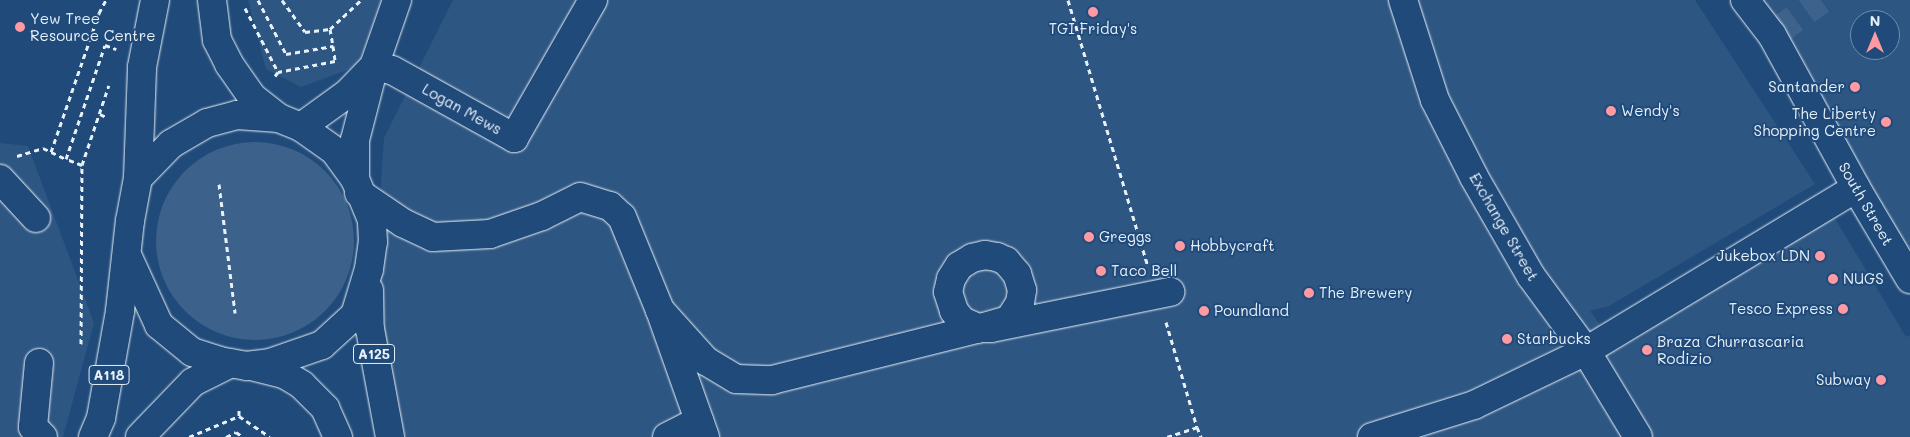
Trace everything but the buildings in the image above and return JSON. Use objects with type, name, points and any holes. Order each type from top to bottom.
[{"type":"street","points":[[155,0],[142,67],[138,178],[130,222],[127,255],[160,324],[192,352],[238,365],[276,371],[302,385],[325,408],[338,437]]},
{"type":"street","points":[[140,437],[193,382],[238,365],[270,364],[322,345],[355,315],[369,269],[373,242],[372,220],[357,186],[336,151],[252,97],[229,64],[218,40],[212,0]]},
{"type":"street","points":[[397,0],[374,66],[355,140],[357,186],[403,223],[434,237],[490,234],[542,216],[580,197],[610,206],[622,217],[660,310],[702,429],[667,437]]},
{"type":"street","name":"Logan Mews","points":[[374,66],[392,70],[514,138],[593,0]]},
{"type":"street","name":"Exchange Street","points":[[1403,0],[1435,100],[1474,177],[1531,276],[1586,351],[1638,437]]},
{"type":"street","name":"South Street","points":[[1746,0],[1772,35],[1856,188],[1910,279]]},
{"type":"street","points":[[138,178],[171,144],[207,123],[237,115],[290,123],[347,94],[374,66]]},
{"type":"street","points":[[4,169],[36,218]]},
{"type":"street","points":[[1372,437],[1474,405],[1586,351],[1856,188]]},
{"type":"street","name":"A118","points":[[93,437],[102,418],[114,350],[127,255]]},
{"type":"street","points":[[660,310],[706,361],[736,379],[772,380],[977,329],[985,326],[1009,320],[1020,303],[1022,290],[1017,274],[1006,261],[998,257],[978,256],[959,266],[951,279],[948,292],[954,311],[962,321],[978,328],[985,328],[991,328],[1170,292]]},
{"type":"street","name":"A125","points":[[369,269],[370,329],[390,437]]},
{"type":"street","points":[[39,364],[33,427],[43,437]]},
{"type":"path","points":[[51,152],[99,13],[106,0]]},
{"type":"path","points":[[258,0],[286,54],[333,46]]},
{"type":"path","points":[[282,0],[305,32],[330,29],[362,0]]},
{"type":"path","points":[[1068,0],[1149,269]]},
{"type":"path","points":[[241,1],[276,74],[336,61],[330,29]]},
{"type":"path","points":[[66,159],[105,45],[122,50]]},
{"type":"path","points":[[81,352],[82,165],[100,114],[106,117]]},
{"type":"path","points":[[4,169],[43,148],[82,165]]},
{"type":"path","points":[[219,184],[235,313]]},
{"type":"path","points":[[1165,321],[1201,437]]},
{"type":"path","points":[[239,410],[240,416],[270,437]]},
{"type":"path","points":[[189,437],[240,416]]},
{"type":"path","points":[[1168,437],[1197,427]]},
{"type":"path","points":[[226,437],[236,432],[243,437]]},
{"type":"shaded area","points":[[248,0],[382,0],[358,66],[301,87],[266,69]]},
{"type":"shaded area","points":[[453,0],[1695,0],[1815,184],[1609,306],[1590,311],[1613,342],[1831,212],[1906,337],[1910,335],[1910,437],[399,437],[370,348],[384,138]]},
{"type":"shaded area","points":[[1737,0],[1910,0],[1910,249],[1856,188]]},
{"type":"shaded area","points":[[255,142],[274,144],[293,150],[310,159],[325,171],[337,186],[346,203],[352,222],[354,241],[352,260],[346,279],[337,296],[325,311],[310,323],[293,332],[274,338],[255,340],[236,338],[217,332],[200,323],[185,311],[173,296],[164,279],[158,260],[156,241],[158,222],[164,203],[173,186],[185,171],[200,159],[217,150],[236,144]]},
{"type":"shaded area","points":[[0,143],[28,146],[94,323],[63,437],[0,437]]},
{"type":"tunnel","points":[[1772,35],[1821,0]]},
{"type":"place","name":"TGI Friday's","points":[[1093,12]]},
{"type":"place","name":"Yew Tree Resource Centre","points":[[20,27]]},
{"type":"place","name":"Santander","points":[[1855,87]]},
{"type":"place","name":"Wendy's","points":[[1611,111]]},
{"type":"place","name":"The Liberty Shopping Centre","points":[[1886,122]]},
{"type":"place","name":"Greggs","points":[[1089,237]]},
{"type":"place","name":"Hobbycraft","points":[[1180,246]]},
{"type":"place","name":"Jukebox LDN","points":[[1820,256]]},
{"type":"place","name":"Taco Bell","points":[[1101,271]]},
{"type":"place","name":"NUGS","points":[[1833,279]]},
{"type":"place","name":"The Brewery","points":[[1309,293]]},
{"type":"place","name":"Tesco Express","points":[[1843,309]]},
{"type":"place","name":"Poundland","points":[[1204,311]]},
{"type":"place","name":"Starbucks","points":[[1507,339]]},
{"type":"place","name":"Braza Churrascaria Rodizio","points":[[1647,350]]},
{"type":"place","name":"Subway","points":[[1881,380]]}]
